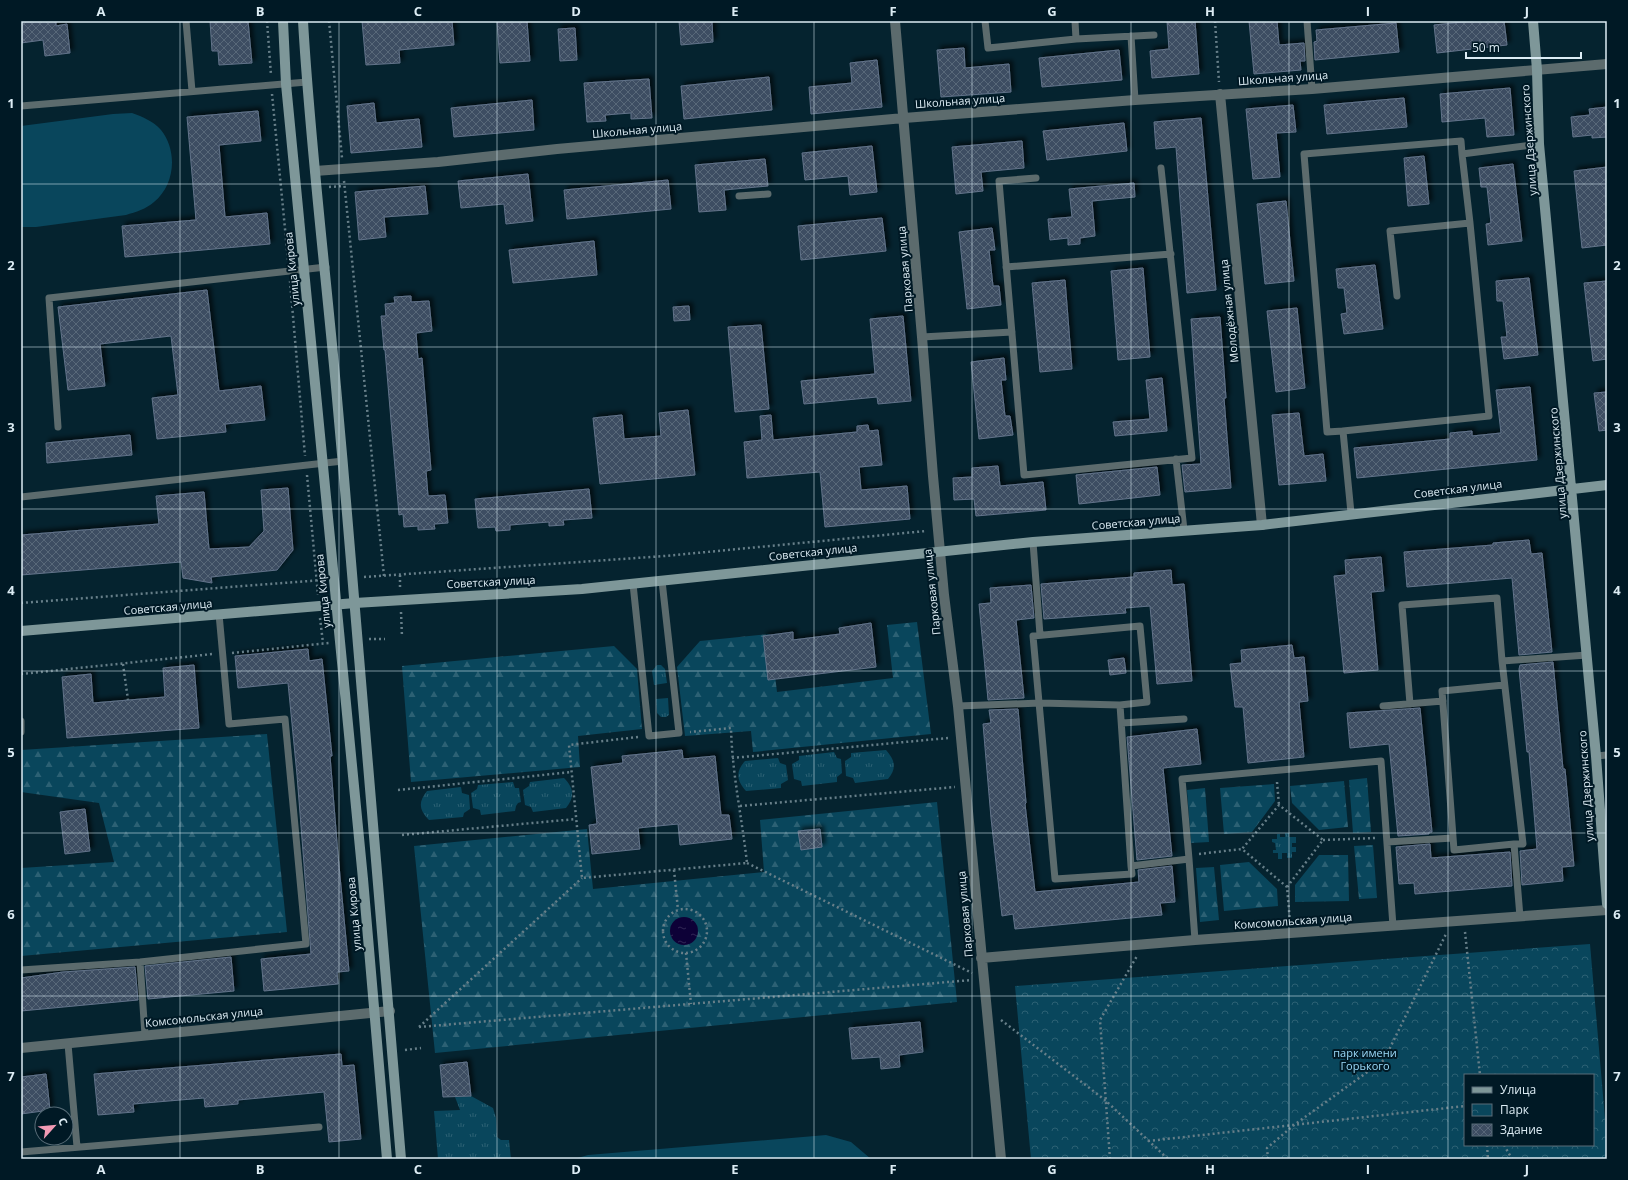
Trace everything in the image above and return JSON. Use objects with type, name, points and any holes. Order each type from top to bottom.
[{"type":"street","name":"улица Кирова","points":[[283,21],[286,84],[363,871],[387,1159]]},
{"type":"street","points":[[303,21],[306,82],[326,267],[390,1011],[401,1159]]},
{"type":"street","name":"Парковая улица","points":[[895,21],[938,530],[958,706],[1001,1159]]},
{"type":"street","name":"улица Дзержинского","points":[[1533,21],[1537,70],[1539,144],[1587,654],[1607,904]]},
{"type":"street","name":"Школьная улица","points":[[315,171],[438,162],[557,149],[904,118],[1312,88],[1607,64]]},
{"type":"street","name":"Молодёжная улица","points":[[1220,94],[1262,525]]},
{"type":"street","name":"Советская улица","points":[[21,632],[337,604],[582,589],[1033,542],[1262,525],[1351,513],[1607,485]]},
{"type":"street","name":"Комсомольская улица","points":[[981,958],[1195,940],[1607,910]]},
{"type":"street","name":"Комсомольская улица","points":[[21,1048],[390,1011]]},
{"type":"lane","points":[[186,21],[192,91]]},
{"type":"lane","points":[[985,21],[988,48],[1076,39],[1154,35]]},
{"type":"lane","points":[[1075,21],[1076,39]]},
{"type":"lane","points":[[1307,21],[1312,88]]},
{"type":"lane","points":[[1131,36],[1135,100]]},
{"type":"lane","points":[[21,106],[306,82]]},
{"type":"lane","points":[[1462,141],[1462,154],[1470,222],[1489,416],[1327,432],[1304,154],[1462,141]]},
{"type":"lane","points":[[1462,154],[1539,144]]},
{"type":"lane","points":[[1036,178],[999,181],[1024,475],[1192,458],[1161,168]]},
{"type":"lane","points":[[739,196],[768,194]]},
{"type":"lane","points":[[1397,296],[1390,231],[1470,222]]},
{"type":"lane","points":[[1006,267],[1171,254]]},
{"type":"lane","points":[[58,427],[49,298],[326,267]]},
{"type":"lane","points":[[922,337],[1012,332]]},
{"type":"lane","points":[[1343,431],[1351,513]]},
{"type":"lane","points":[[1176,459],[1184,530]]},
{"type":"lane","points":[[21,497],[343,461]]},
{"type":"lane","points":[[1033,542],[1040,636]]},
{"type":"lane","points":[[633,584],[649,736],[678,733],[662,581]]},
{"type":"lane","points":[[1410,704],[1402,605],[1496,598],[1504,685],[1523,844],[1454,850],[1442,691],[1504,685]]},
{"type":"lane","points":[[21,970],[140,962],[306,944],[285,720],[229,724],[219,614]]},
{"type":"lane","points":[[958,706],[1040,703],[1120,705],[1147,702],[1140,626],[1033,636],[1040,703],[1055,879],[1132,874],[1120,705]]},
{"type":"lane","points":[[1502,661],[1587,654]]},
{"type":"lane","points":[[1383,706],[1443,701]]},
{"type":"lane","points":[[1122,723],[1184,719]]},
{"type":"lane","points":[[21,721],[21,732]]},
{"type":"lane","points":[[1596,756],[1607,755]]},
{"type":"lane","points":[[1195,940],[1182,779],[1381,761],[1393,926]]},
{"type":"lane","points":[[1387,840],[1454,838]]},
{"type":"lane","points":[[1514,844],[1520,917]]},
{"type":"lane","points":[[1131,866],[1189,857]]},
{"type":"lane","points":[[140,962],[145,1035]]},
{"type":"lane","points":[[68,1044],[77,1147]]},
{"type":"lane","points":[[21,1152],[319,1127]]},
{"type":"path","points":[[267,21],[271,85],[316,580]]},
{"type":"path","points":[[329,21],[384,576]]},
{"type":"path","points":[[1215,21],[1220,94]]},
{"type":"path","points":[[352,578],[665,556],[938,530]]},
{"type":"path","points":[[21,603],[334,579]]},
{"type":"path","points":[[21,674],[335,642]]},
{"type":"path","points":[[123,664],[128,700]]},
{"type":"path","points":[[678,733],[730,728],[732,758],[747,863]]},
{"type":"path","points":[[582,878],[569,745],[649,736]]},
{"type":"path","points":[[732,758],[961,737]]},
{"type":"path","points":[[1189,857],[1242,849],[1279,805],[1276,770]]},
{"type":"path","points":[[398,790],[572,772]]},
{"type":"path","points":[[740,806],[965,786]]},
{"type":"path","points":[[1279,805],[1323,840],[1387,840]]},
{"type":"path","points":[[402,835],[576,819]]},
{"type":"path","points":[[1290,933],[1288,887],[1323,840]]},
{"type":"path","points":[[1242,849],[1288,887]]},
{"type":"path","points":[[747,863],[983,979],[419,1027],[582,878],[747,863]]},
{"type":"path","points":[[674,870],[678,910]]},
{"type":"path","points":[[678,910],[693,910],[700,914],[706,924],[707,935],[703,944],[695,951],[686,953],[671,948],[666,942],[663,934],[664,925],[668,917],[678,910]]},
{"type":"path","points":[[1464,921],[1480,1074]]},
{"type":"path","points":[[1268,1159],[1267,1148],[1294,1125],[1384,1060],[1452,922]]},
{"type":"path","points":[[1110,1159],[1100,1020],[1144,944]]},
{"type":"path","points":[[686,953],[691,1004]]},
{"type":"path","points":[[986,1009],[1105,1100],[1168,1159]]},
{"type":"path","points":[[1148,1141],[1464,1106]]},
{"type":"path","points":[[1487,1146],[1488,1159]]},
{"type":"path","points":[[1505,1146],[1512,1159]]},
{"type":"green space","points":[[132,113],[155,124],[166,138],[170,148],[172,168],[166,187],[161,195],[148,207],[126,215],[36,227],[21,227],[21,126],[113,114]]},
{"type":"green space","points":[[917,622],[931,734],[753,752],[751,731],[685,736],[677,667],[700,641],[770,634],[777,692],[893,678],[887,625]]},
{"type":"green space","points":[[614,646],[637,669],[642,729],[578,736],[580,767],[411,782],[402,666]]},
{"type":"green space","points":[[657,665],[661,665],[665,669],[667,683],[654,685],[652,671]]},
{"type":"green space","points":[[668,698],[669,715],[666,717],[661,717],[657,713],[656,699]]},
{"type":"green space","points":[[267,734],[287,932],[21,956],[21,868],[114,862],[99,803],[21,792],[21,750]]},
{"type":"green space","points":[[886,750],[894,764],[893,771],[888,779],[855,783],[853,778],[846,776],[845,761],[851,757],[851,753]]},
{"type":"green space","points":[[834,752],[837,758],[841,759],[842,773],[837,777],[837,782],[802,786],[801,781],[794,779],[792,764],[799,760],[799,756]]},
{"type":"green space","points":[[778,758],[780,763],[786,765],[788,780],[781,784],[781,788],[746,791],[738,776],[745,761]]},
{"type":"green space","points":[[564,778],[570,785],[572,793],[571,800],[566,808],[533,812],[531,807],[525,805],[523,790],[529,786],[530,782]]},
{"type":"green space","points":[[1367,778],[1371,832],[1353,833],[1349,780]]},
{"type":"green space","points":[[1344,781],[1348,827],[1319,830],[1292,803],[1290,786]]},
{"type":"green space","points":[[513,782],[515,788],[519,788],[521,802],[516,806],[515,811],[481,815],[480,810],[473,808],[471,793],[477,789],[478,785]]},
{"type":"green space","points":[[1274,784],[1275,801],[1252,832],[1224,834],[1220,788]]},
{"type":"green space","points":[[461,787],[462,793],[469,795],[470,809],[464,813],[463,817],[429,820],[423,813],[421,802],[427,791]]},
{"type":"green space","points":[[1205,788],[1209,842],[1191,843],[1187,790]]},
{"type":"green space","points":[[937,802],[957,1002],[435,1053],[414,846],[587,829],[593,889],[764,872],[760,820]]},
{"type":"green space","points":[[1285,833],[1289,833],[1289,837],[1296,837],[1296,843],[1292,843],[1292,847],[1296,847],[1296,852],[1292,852],[1292,858],[1287,858],[1287,853],[1282,853],[1282,859],[1278,859],[1278,853],[1273,853],[1273,850],[1276,850],[1275,843],[1272,842],[1272,839],[1277,839],[1277,834],[1280,834],[1280,837],[1285,837]]},
{"type":"green space","points":[[1373,845],[1377,898],[1359,899],[1354,846]]},
{"type":"green space","points":[[1319,855],[1348,855],[1349,901],[1295,902],[1295,885]]},
{"type":"green space","points":[[1249,862],[1277,889],[1278,906],[1224,911],[1220,865]]},
{"type":"green space","points":[[1214,867],[1219,920],[1200,922],[1196,868]]},
{"type":"green space","name":"парк имени Горького","points":[[1590,944],[1607,1142],[1607,1159],[1031,1159],[1015,986]]},
{"type":"green space","points":[[471,1096],[493,1108],[496,1118],[497,1137],[501,1140],[509,1140],[511,1159],[438,1159],[434,1111],[460,1110],[455,1097]]},
{"type":"green space","points":[[826,1135],[851,1142],[871,1159],[574,1159],[588,1155]]},
{"type":"water","points":[[684,917],[694,921],[698,931],[694,941],[684,945],[674,941],[670,931],[674,921]]},
{"type":"building","points":[[21,21],[56,21],[56,26],[67,24],[70,53],[45,56],[43,40],[21,43]]},
{"type":"building","points":[[210,21],[248,21],[252,63],[219,65],[218,51],[212,51]]},
{"type":"building","points":[[362,21],[452,21],[454,45],[399,50],[400,63],[366,65]]},
{"type":"building","points":[[497,21],[527,21],[530,61],[500,63]]},
{"type":"building","points":[[679,21],[712,21],[713,42],[681,45]]},
{"type":"building","points":[[1167,21],[1195,21],[1199,74],[1152,78],[1150,51],[1169,49]]},
{"type":"building","points":[[1249,21],[1277,21],[1279,45],[1304,43],[1305,61],[1300,61],[1301,70],[1254,74]]},
{"type":"building","points":[[1472,21],[1504,21],[1507,45],[1437,53],[1434,25]]},
{"type":"building","points":[[1396,23],[1399,52],[1315,60],[1314,42],[1317,41],[1316,30]]},
{"type":"building","points":[[575,28],[577,60],[560,61],[558,29]]},
{"type":"building","points":[[964,48],[965,68],[1009,64],[1011,92],[941,97],[937,50]]},
{"type":"building","points":[[1119,50],[1122,80],[1042,87],[1039,58]]},
{"type":"building","points":[[877,60],[882,107],[811,114],[809,87],[852,83],[850,63]]},
{"type":"building","points":[[769,77],[772,110],[684,119],[681,86]]},
{"type":"building","points":[[649,79],[652,118],[631,119],[631,113],[605,115],[606,121],[587,122],[584,83]]},
{"type":"building","points":[[1510,88],[1514,135],[1487,137],[1485,118],[1442,122],[1440,94]]},
{"type":"building","points":[[1404,98],[1407,127],[1327,134],[1324,105]]},
{"type":"building","points":[[532,100],[534,130],[454,137],[451,108]]},
{"type":"building","points":[[374,103],[376,123],[419,119],[422,147],[351,153],[347,106]]},
{"type":"building","points":[[1293,105],[1296,132],[1276,133],[1280,177],[1253,179],[1246,109]]},
{"type":"building","points":[[1607,107],[1607,137],[1592,138],[1592,135],[1573,137],[1571,117],[1590,115],[1589,109]]},
{"type":"building","points":[[258,111],[261,141],[219,145],[225,217],[267,213],[270,244],[125,257],[122,226],[196,220],[187,117]]},
{"type":"building","points":[[1201,118],[1216,290],[1187,293],[1176,147],[1156,149],[1154,122]]},
{"type":"building","points":[[1124,123],[1127,151],[1047,160],[1043,131]]},
{"type":"building","points":[[1022,141],[1024,168],[981,172],[983,191],[956,194],[952,147]]},
{"type":"building","points":[[872,146],[877,192],[850,195],[848,176],[805,180],[802,153]]},
{"type":"building","points":[[1424,156],[1429,204],[1408,206],[1404,158]]},
{"type":"building","points":[[765,159],[768,186],[724,190],[726,210],[699,212],[695,165]]},
{"type":"building","points":[[1513,164],[1522,241],[1488,245],[1486,224],[1491,223],[1487,187],[1481,187],[1479,168]]},
{"type":"building","points":[[1607,167],[1607,189],[1605,189],[1607,207],[1607,245],[1582,248],[1574,171]]},
{"type":"building","points":[[528,174],[533,221],[506,224],[504,204],[461,208],[458,181]]},
{"type":"building","points":[[668,180],[671,209],[567,219],[564,190]]},
{"type":"building","points":[[1134,183],[1135,197],[1092,201],[1095,236],[1080,238],[1080,244],[1068,245],[1068,238],[1050,240],[1048,219],[1072,217],[1069,189]]},
{"type":"building","points":[[425,186],[428,214],[384,217],[386,237],[359,240],[355,192]]},
{"type":"building","points":[[1286,201],[1294,281],[1265,284],[1257,204]]},
{"type":"building","points":[[882,218],[886,251],[801,260],[798,226]]},
{"type":"building","points":[[992,228],[995,250],[989,250],[993,286],[999,286],[1001,305],[967,309],[959,232]]},
{"type":"building","points":[[594,241],[597,275],[513,283],[509,250]]},
{"type":"building","points":[[1375,265],[1383,329],[1344,334],[1341,314],[1347,313],[1344,288],[1338,288],[1336,269]]},
{"type":"building","points":[[1143,268],[1150,357],[1118,360],[1111,271]]},
{"type":"building","points":[[1529,278],[1538,355],[1504,359],[1501,337],[1507,337],[1503,301],[1497,301],[1496,281]]},
{"type":"building","points":[[1065,280],[1072,369],[1040,372],[1032,283]]},
{"type":"building","points":[[1607,281],[1607,359],[1593,361],[1584,283]]},
{"type":"building","points":[[207,290],[219,391],[261,386],[265,420],[225,424],[226,432],[157,439],[152,398],[178,395],[171,336],[100,344],[105,386],[68,390],[58,307]]},
{"type":"building","points":[[411,296],[411,302],[429,301],[432,331],[416,333],[418,359],[422,358],[431,470],[426,471],[428,496],[445,495],[448,523],[434,524],[435,529],[418,530],[418,526],[404,527],[403,514],[399,515],[381,316],[386,316],[385,304],[395,303],[394,297]]},
{"type":"building","points":[[689,306],[690,320],[674,321],[673,307]]},
{"type":"building","points":[[1297,308],[1305,388],[1276,392],[1267,311]]},
{"type":"building","points":[[903,316],[911,401],[878,404],[877,397],[804,404],[801,381],[875,374],[870,319]]},
{"type":"building","points":[[1220,317],[1226,398],[1224,398],[1231,488],[1185,492],[1182,465],[1201,464],[1191,319]]},
{"type":"building","points":[[761,325],[769,409],[735,412],[728,327]]},
{"type":"building","points":[[1004,358],[1006,380],[1001,380],[1005,416],[1010,416],[1013,435],[979,439],[971,362]]},
{"type":"building","points":[[1162,378],[1167,431],[1115,436],[1113,422],[1150,419],[1146,380]]},
{"type":"building","points":[[1530,387],[1537,460],[1357,478],[1354,448],[1450,439],[1450,433],[1472,431],[1472,436],[1501,433],[1496,390]]},
{"type":"building","points":[[1607,392],[1607,430],[1599,431],[1594,393]]},
{"type":"building","points":[[688,410],[695,475],[600,484],[593,418],[622,415],[624,439],[661,436],[659,413]]},
{"type":"building","points":[[1299,413],[1304,456],[1323,454],[1326,481],[1279,485],[1272,415]]},
{"type":"building","points":[[771,415],[773,440],[857,432],[857,426],[868,425],[869,431],[878,430],[882,465],[859,467],[861,490],[907,486],[910,519],[825,527],[820,472],[747,478],[744,442],[762,440],[760,416]]},
{"type":"building","points":[[130,435],[132,455],[47,463],[46,443]]},
{"type":"building","points":[[998,466],[1000,486],[1043,482],[1046,510],[976,516],[974,499],[954,500],[953,478],[972,477],[972,468]]},
{"type":"building","points":[[1157,467],[1160,495],[1079,504],[1076,475]]},
{"type":"building","points":[[288,488],[293,550],[277,570],[211,577],[212,583],[183,578],[181,562],[21,575],[21,535],[159,524],[156,496],[204,492],[209,549],[249,547],[264,531],[261,490]]},
{"type":"building","points":[[589,489],[592,518],[563,520],[564,525],[549,526],[549,522],[510,525],[510,530],[496,531],[495,527],[478,528],[475,499]]},
{"type":"building","points":[[1529,540],[1531,554],[1542,553],[1552,652],[1519,655],[1512,578],[1407,587],[1404,552],[1493,545],[1493,543]]},
{"type":"building","points":[[1381,557],[1384,591],[1371,592],[1378,670],[1344,673],[1334,576],[1346,575],[1345,560]]},
{"type":"building","points":[[1171,570],[1172,585],[1184,584],[1192,681],[1157,684],[1150,606],[1125,608],[1126,613],[1044,619],[1041,584],[1134,577],[1134,573]]},
{"type":"building","points":[[1031,585],[1034,618],[1016,620],[1024,698],[988,700],[979,604],[991,603],[990,588]]},
{"type":"building","points":[[871,623],[876,667],[768,680],[763,636],[793,632],[793,640],[840,634],[839,628]]},
{"type":"building","points":[[1292,645],[1294,658],[1304,657],[1308,701],[1299,702],[1304,757],[1248,763],[1243,707],[1235,707],[1230,664],[1242,663],[1241,650]]},
{"type":"building","points":[[308,649],[309,661],[322,659],[332,756],[330,756],[349,971],[337,972],[338,984],[264,991],[261,959],[311,954],[297,775],[288,683],[238,688],[235,656]]},
{"type":"building","points":[[1124,658],[1126,673],[1110,675],[1108,660]]},
{"type":"building","points":[[1553,662],[1574,866],[1562,867],[1563,881],[1522,885],[1520,851],[1537,849],[1529,752],[1527,752],[1519,669],[1520,665]]},
{"type":"building","points":[[194,665],[199,728],[67,738],[62,677],[91,674],[93,703],[165,697],[163,668]]},
{"type":"building","points":[[1420,708],[1432,832],[1429,832],[1429,834],[1398,836],[1389,744],[1350,748],[1347,713]]},
{"type":"building","points":[[1018,709],[1025,804],[1035,892],[1139,882],[1138,870],[1172,866],[1175,902],[1160,903],[1162,915],[1015,929],[1013,914],[1002,916],[991,818],[983,724],[991,723],[989,710]]},
{"type":"building","points":[[1197,729],[1201,764],[1163,768],[1172,856],[1137,860],[1127,737]]},
{"type":"building","points":[[682,750],[683,759],[715,756],[721,815],[729,815],[732,839],[680,845],[678,824],[638,828],[640,849],[592,854],[589,825],[597,824],[591,767],[623,763],[622,756]]},
{"type":"building","points":[[85,809],[90,851],[65,854],[60,812]]},
{"type":"building","points":[[820,829],[822,847],[801,850],[798,831]]},
{"type":"building","points":[[1430,844],[1431,858],[1510,852],[1512,886],[1415,894],[1414,883],[1399,884],[1396,847]]},
{"type":"building","points":[[231,957],[234,991],[148,999],[145,966]]},
{"type":"building","points":[[135,967],[138,1000],[21,1011],[21,978],[63,972]]},
{"type":"building","points":[[920,1022],[923,1052],[899,1055],[900,1067],[881,1069],[880,1057],[852,1059],[849,1028]]},
{"type":"building","points":[[341,1054],[342,1066],[354,1065],[361,1139],[329,1142],[324,1092],[238,1100],[238,1104],[205,1107],[204,1098],[133,1104],[134,1112],[98,1115],[94,1074]]},
{"type":"building","points":[[467,1062],[471,1096],[443,1097],[440,1065]]},
{"type":"building","points":[[46,1074],[50,1106],[34,1106],[34,1112],[21,1114],[21,1077]]}]
